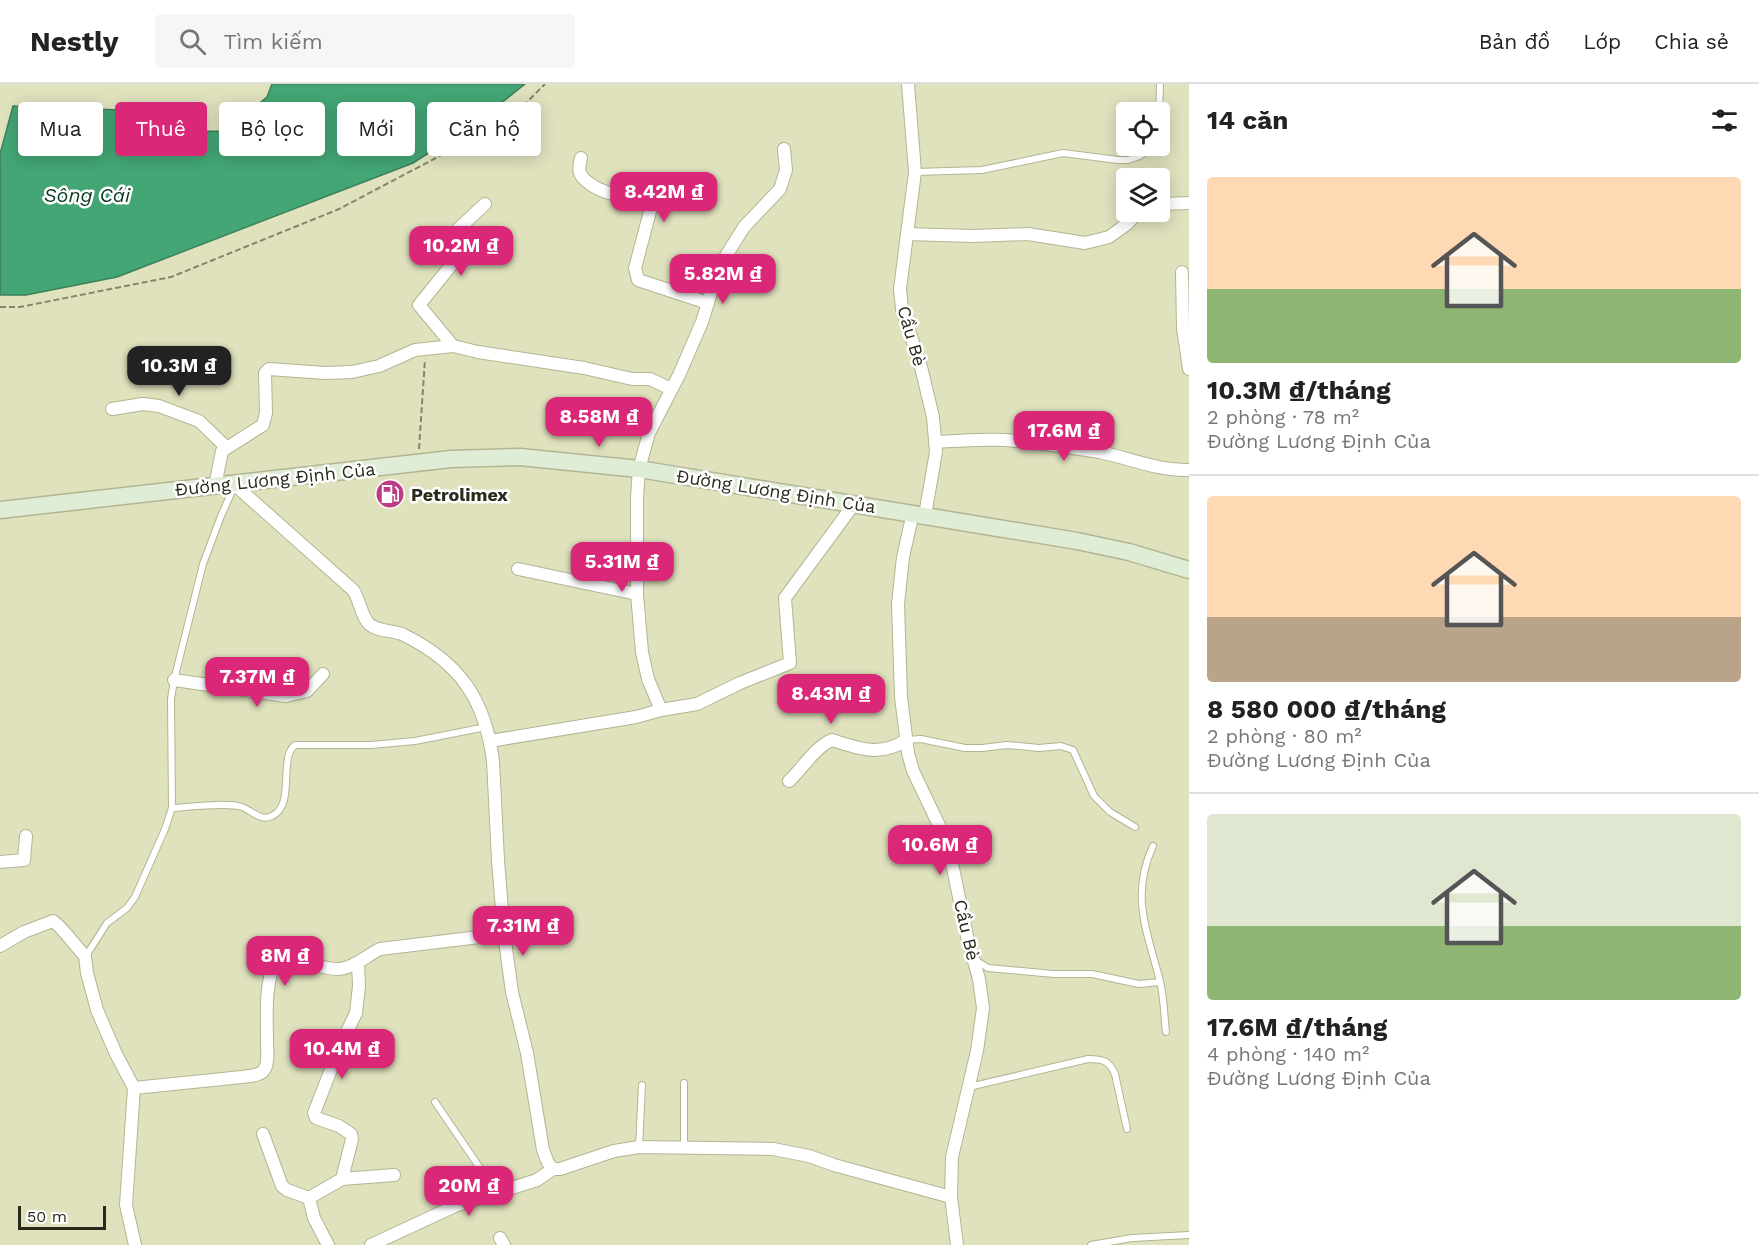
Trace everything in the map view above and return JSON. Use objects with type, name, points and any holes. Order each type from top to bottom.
[{"type":"street","name":"Cầu Bè","points":[[908,84],[915,172],[900,289],[902,309],[921,367],[933,417],[936,452],[919,514],[903,557],[898,604],[899,662],[906,740],[914,771],[948,844],[972,958],[979,979],[983,1008],[979,1040],[952,1157],[951,1197],[957,1245]]},
{"type":"street","points":[[661,710],[648,679],[642,652],[637,594],[639,469],[649,433],[694,343],[716,274],[744,227],[780,189],[786,170],[784,149]]},
{"type":"street","points":[[581,158],[578,167],[579,174],[597,188],[607,193],[647,199],[652,204],[635,268],[638,280],[708,303]]},
{"type":"street","points":[[1170,203],[1189,202]]},
{"type":"street","points":[[453,346],[419,305],[457,258],[454,233],[485,204]]},
{"type":"street","points":[[907,234],[973,236],[1028,234],[1085,243],[1110,237],[1129,222]]},
{"type":"street","points":[[1182,273],[1183,328],[1189,369]]},
{"type":"street","points":[[215,486],[219,459],[225,447],[263,425],[266,412],[265,373],[269,369],[325,373],[352,372],[379,366],[425,347],[453,346],[584,368],[632,379],[650,380],[671,389]]},
{"type":"street","points":[[112,409],[143,404],[159,406],[199,421],[225,447]]},
{"type":"street","points":[[935,442],[1003,440],[1041,444],[1102,453],[1174,470],[1189,470]]},
{"type":"street","name":"Đường Lương Định Của","points":[[0,510],[451,459],[520,457],[639,469],[919,514],[1087,543],[1129,552],[1189,570]]},
{"type":"street","points":[[235,485],[353,590],[359,599],[366,621],[372,626],[399,633],[428,648],[456,670],[474,697],[490,741],[499,885],[512,992],[527,1053],[543,1149],[553,1169]]},
{"type":"street","points":[[490,741],[636,717],[697,704],[740,682],[790,663],[785,598],[854,504]]},
{"type":"street","points":[[518,569],[637,594]]},
{"type":"street","points":[[174,680],[286,696],[307,691],[323,674]]},
{"type":"street","points":[[789,781],[826,742],[832,740],[866,751],[878,751],[896,747],[906,740]]},
{"type":"street","points":[[0,862],[24,860],[26,836]]},
{"type":"street","points":[[0,946],[24,932],[53,921],[86,956],[87,973],[97,1010],[134,1088],[126,1205],[135,1245]]},
{"type":"street","points":[[134,1088],[259,1074],[266,1068],[269,990],[276,962],[289,960],[339,969],[358,963],[364,956],[380,950],[504,934]]},
{"type":"street","points":[[342,1179],[352,1139],[351,1134],[339,1126],[316,1118],[314,1113],[341,1044],[356,1013],[359,986],[358,963]]},
{"type":"street","points":[[263,1134],[282,1186],[309,1198],[342,1179],[394,1175]]},
{"type":"street","points":[[371,1245],[401,1233],[440,1212],[537,1180],[553,1169],[560,1169],[614,1151],[639,1147],[773,1149],[809,1156],[951,1197]]},
{"type":"street","points":[[309,1198],[314,1218],[328,1245]]},
{"type":"lane","points":[[1159,102],[1160,84]]},
{"type":"lane","points":[[915,172],[981,170],[1063,153],[1128,160],[1140,156]]},
{"type":"lane","points":[[86,956],[107,923],[127,908],[135,897],[165,830],[172,808],[171,699],[174,680],[203,564],[220,516],[235,485]]},
{"type":"lane","points":[[172,808],[241,806],[264,818],[272,816],[278,811],[286,791],[287,757],[289,750],[295,745],[370,745],[415,741],[486,727]]},
{"type":"lane","points":[[906,740],[921,740],[965,748],[1007,745],[1039,748],[1061,746],[1073,750],[1094,796],[1110,812],[1135,827]]},
{"type":"lane","points":[[1153,846],[1146,862],[1141,885],[1141,902],[1143,920],[1160,982],[1166,1032]]},
{"type":"lane","points":[[972,958],[988,968],[1054,974],[1092,974],[1128,983],[1160,982]]},
{"type":"lane","points":[[969,1087],[1088,1059],[1106,1060],[1115,1074],[1127,1130]]},
{"type":"lane","points":[[684,1083],[684,1146]]},
{"type":"lane","points":[[639,1147],[642,1085]]},
{"type":"lane","points":[[435,1102],[497,1192]]},
{"type":"lane","points":[[1091,1245],[1132,1238],[1189,1235]]},
{"type":"path","points":[[0,307],[20,307],[171,277],[339,209],[510,119],[545,84]]},
{"type":"path","points":[[418,464],[425,347]]},
{"type":"water","name":"Sông Cái","points":[[272,84],[525,84],[502,102],[427,102],[427,154],[413,163],[117,277],[26,295],[0,295],[0,154],[13,106],[18,106],[18,156],[103,156],[103,109],[115,110],[115,156],[207,156],[207,131],[219,131],[219,156],[325,156],[325,102],[261,102],[267,97]]},
{"type":"place","name":"Petrolimex","points":[[390,494]]}]
